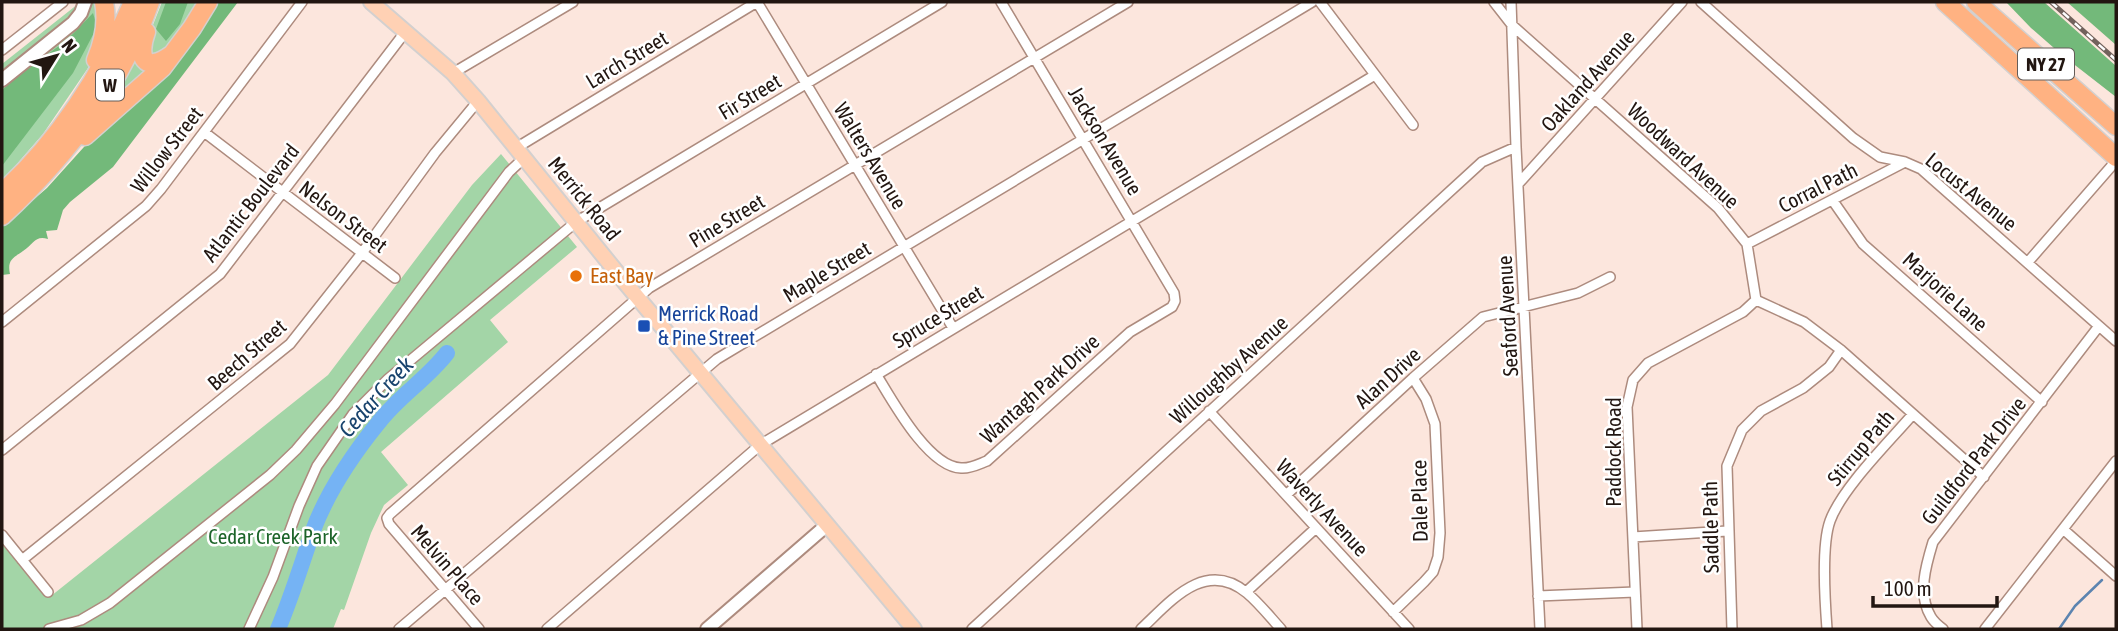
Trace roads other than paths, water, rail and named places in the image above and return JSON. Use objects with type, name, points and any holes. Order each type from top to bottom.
[{"type":"highway","points":[[50,157],[101,47],[105,28],[104,2]]},
{"type":"highway","name":"W","points":[[2,216],[50,157],[71,116],[117,40],[133,2]]},
{"type":"highway","points":[[152,2],[141,47],[142,57],[150,64],[156,64],[176,51]]},
{"type":"highway","name":"W","points":[[2,193],[50,157],[85,124],[131,47],[152,2]]},
{"type":"highway","points":[[50,157],[148,82],[176,51],[208,2]]},
{"type":"highway","name":"NY 27","points":[[1945,2],[2116,159]]},
{"type":"highway","name":"NY 27","points":[[1976,2],[2116,126]]},
{"type":"main road","name":"Merrick Road","points":[[379,4],[453,73],[478,101],[914,629]]},
{"type":"street","points":[[2,50],[63,2]]},
{"type":"street","points":[[2,80],[73,23],[85,2]]},
{"type":"street","name":"Willow Street","points":[[2,322],[146,206],[302,2]]},
{"type":"street","points":[[453,73],[573,2]]},
{"type":"street","name":"Walters Avenue","points":[[757,2],[953,328]]},
{"type":"street","name":"Larch Street","points":[[49,629],[81,620],[110,603],[270,475],[296,450],[335,404],[509,172],[520,153],[757,2]]},
{"type":"street","name":"Fir Street","points":[[249,629],[273,577],[317,466],[353,414],[388,379],[576,222],[942,2]]},
{"type":"street","name":"Jackson Avenue","points":[[1001,2],[1174,293],[1175,301]]},
{"type":"street","name":"Pine Street","points":[[389,524],[387,518],[390,514],[653,285],[1128,2]]},
{"type":"street","name":"Maple Street","points":[[399,629],[717,359],[1312,2]]},
{"type":"street","points":[[1320,2],[1413,125]]},
{"type":"street","name":"Woodward Avenue","points":[[1494,2],[1513,25],[1718,208],[1747,244],[1756,300]]},
{"type":"street","name":"Seaford Avenue","points":[[1511,2],[1540,629]]},
{"type":"street","name":"Oakland Avenue","points":[[1519,183],[1682,2]]},
{"type":"street","name":"Locust Avenue","points":[[1701,2],[1853,138],[1880,157],[1905,162],[1921,169],[2116,341]]},
{"type":"street","name":"Atlantic Boulevard","points":[[2,450],[220,274],[406,32]]},
{"type":"street","name":"Spruce Street","points":[[547,629],[760,445],[1375,75]]},
{"type":"street","name":"Beech Street","points":[[22,560],[290,344],[362,253],[435,153],[478,101]]},
{"type":"street","name":"Nelson Street","points":[[204,132],[395,278]]},
{"type":"street","name":"Willoughby Avenue","points":[[972,629],[1482,162],[1516,147]]},
{"type":"street","points":[[2028,262],[2116,159]]},
{"type":"street","name":"Corral Path","points":[[1747,244],[1905,162]]},
{"type":"street","name":"Marjorie Lane","points":[[1833,201],[1863,244],[2042,402]]},
{"type":"street","name":"Alan Drive","points":[[1286,495],[1483,317],[1578,293],[1610,277]]},
{"type":"street","points":[[1756,300],[1804,322],[1841,350],[1984,477]]},
{"type":"street","name":"Paddock Road","points":[[1637,629],[1627,407],[1633,380],[1648,363],[1743,312],[1756,300]]},
{"type":"street","name":"Wantagh Park Drive","points":[[876,374],[901,417],[937,459],[961,468],[973,467],[987,461],[1130,332],[1172,307],[1175,301]]},
{"type":"street","name":"Guildford Park Drive","points":[[1943,629],[1931,617],[1924,596],[1924,573],[1933,542],[2099,326]]},
{"type":"street","name":"Saddle Path","points":[[1732,629],[1727,466],[1742,430],[1761,411],[1803,387],[1829,367],[1841,350]]},
{"type":"street","name":"Dale Place","points":[[1393,612],[1424,583],[1433,572],[1438,558],[1440,533],[1434,424],[1426,399],[1413,378]]},
{"type":"street","name":"Waverly Avenue","points":[[1209,411],[1409,629]]},
{"type":"street","name":"Stirrup Path","points":[[1827,629],[1825,566],[1829,523],[1840,498],[1913,414]]},
{"type":"street","points":[[1985,629],[2116,461]]},
{"type":"street","name":"Melvin Place","points":[[389,524],[479,629]]},
{"type":"street","points":[[707,629],[827,525]]},
{"type":"street","points":[[1246,592],[1316,528]]},
{"type":"street","points":[[2064,530],[2116,576]]},
{"type":"street","points":[[1633,537],[1727,531]]},
{"type":"street","points":[[2,535],[48,592]]},
{"type":"street","points":[[1146,628],[1182,591],[1200,582],[1226,581],[1246,592],[1280,629]]},
{"type":"street","points":[[1538,596],[1635,592]]},
{"type":"waterway","name":"Cedar Creek","points":[[278,629],[314,528],[342,472],[387,413],[447,353]]},
{"type":"waterway","points":[[2059,629],[2075,606],[2102,580]]},
{"type":"railway","points":[[2051,2],[2116,60]]},
{"type":"place","name":"East Bay","points":[[576,276]]},
{"type":"place","name":"Merrick Road & Pine Street","points":[[644,326]]},
{"type":"park label","name":"Cedar Creek Park","points":[[273,537]]}]
